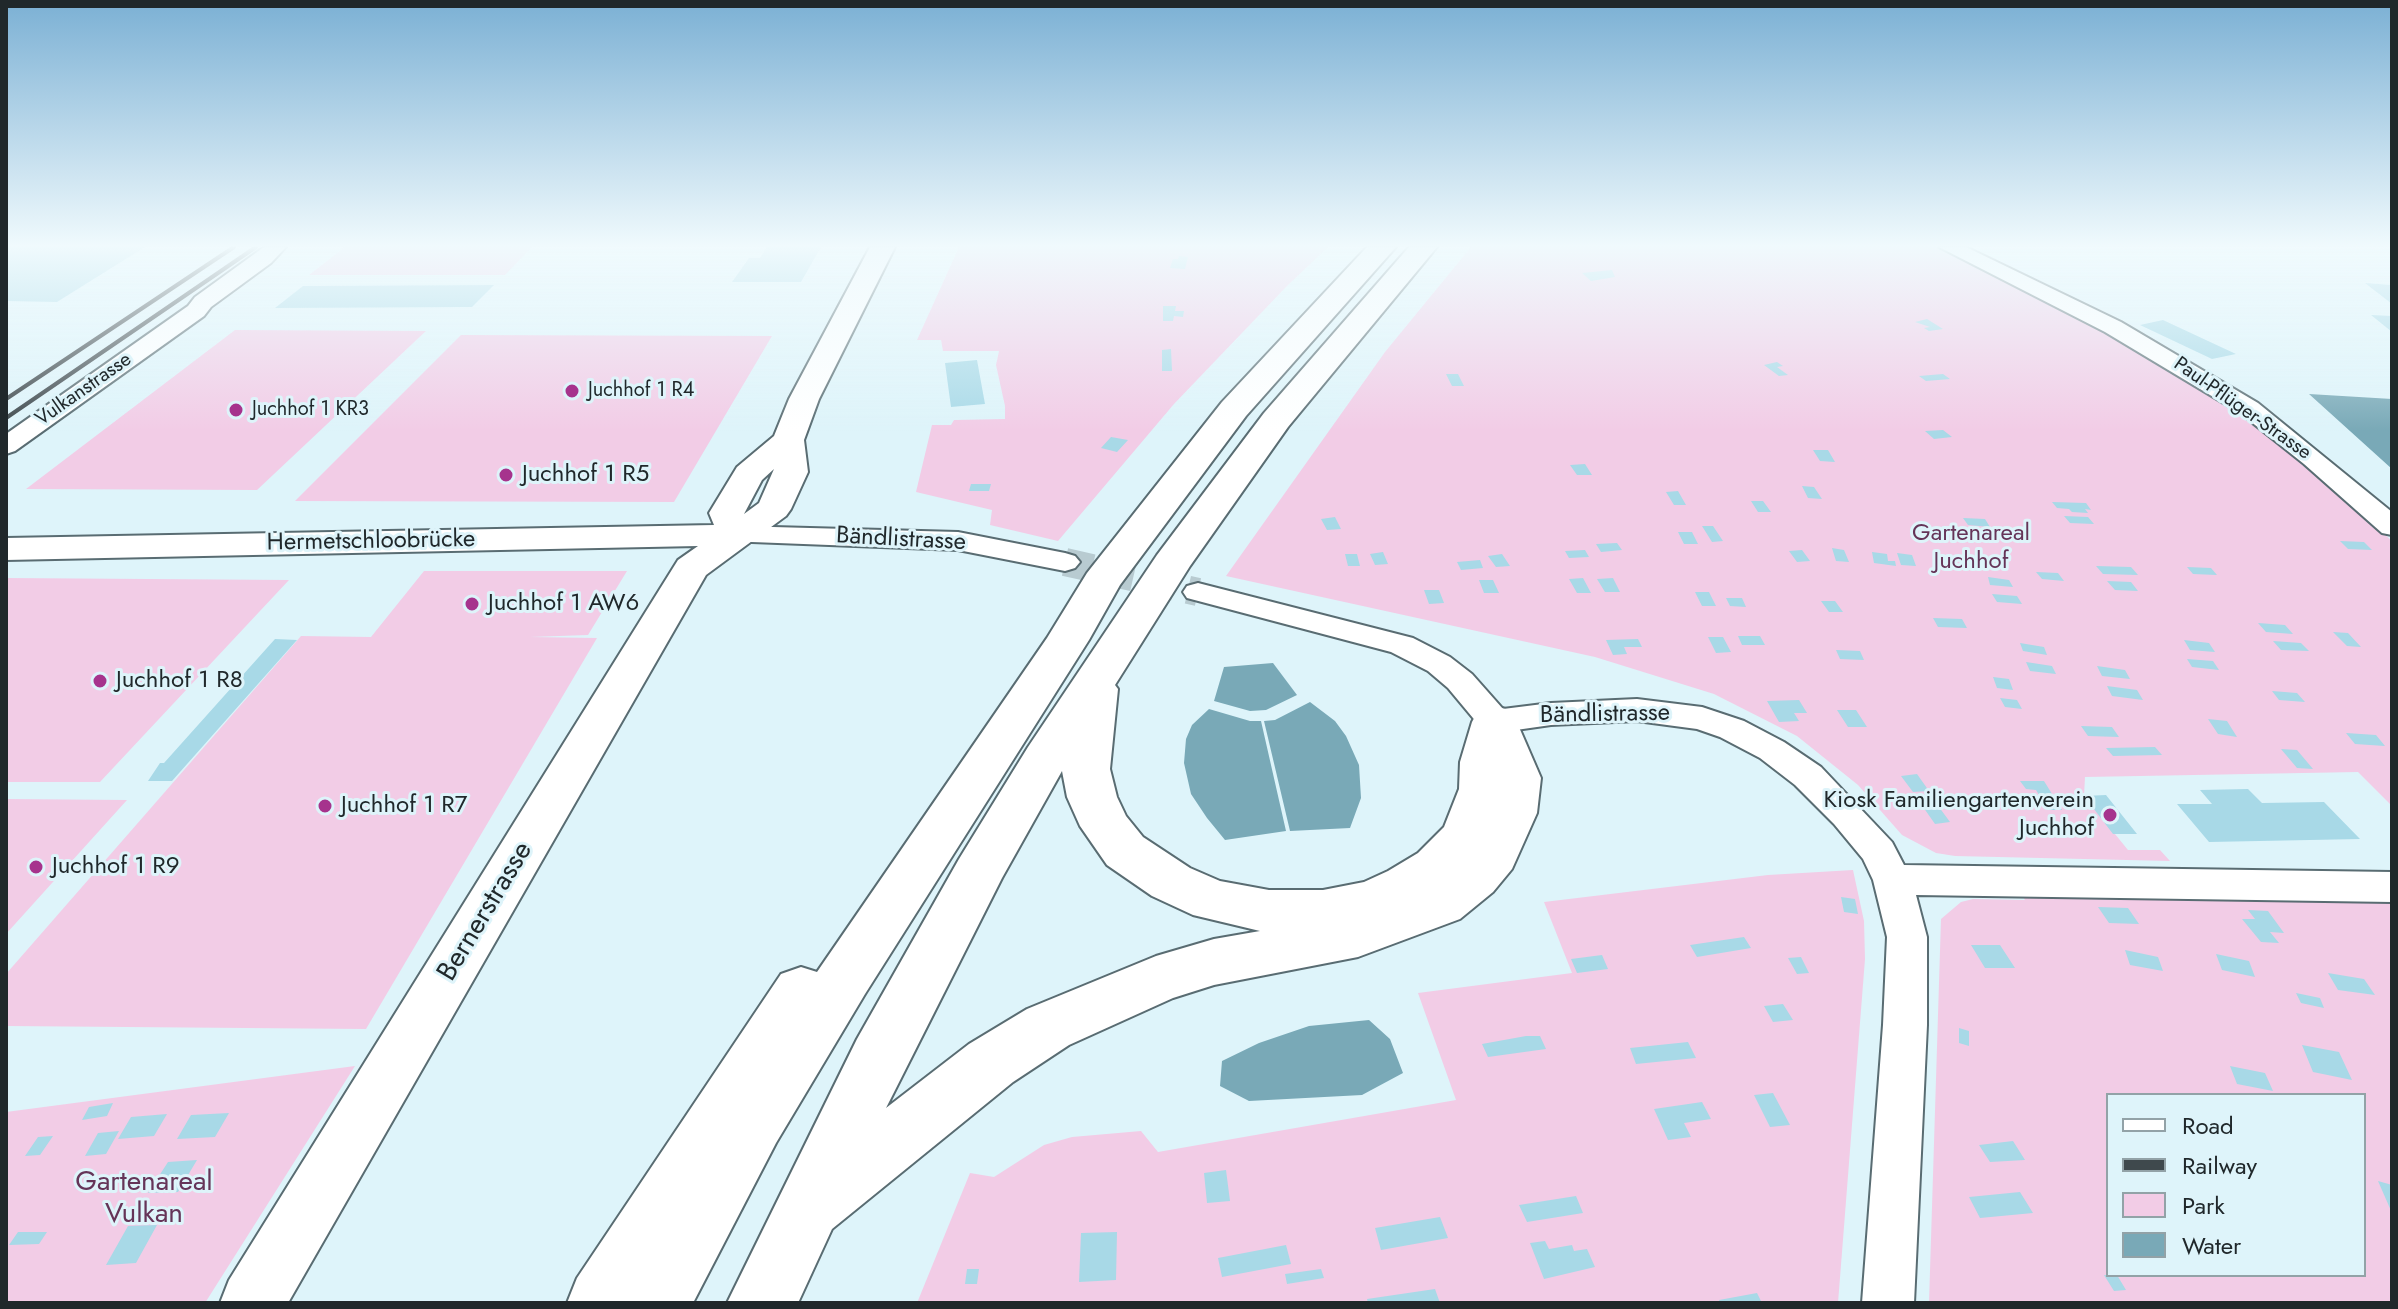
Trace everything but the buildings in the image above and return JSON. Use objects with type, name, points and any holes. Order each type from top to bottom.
[{"type":"highway","points":[[602,1303],[746,1106],[1048,635],[1084,607],[1234,409],[1325,308]]},
{"type":"highway","points":[[762,1303],[878,1058],[978,873],[1096,678],[1171,564],[1276,420],[1372,308]]},
{"type":"highway","points":[[1096,678],[1086,769],[1092,797],[1106,826],[1125,851],[1171,882],[1212,900],[1269,911],[1323,911],[1372,901],[1407,886],[1437,867],[1462,841],[1476,817],[1484,789],[1484,762],[1495,722]]},
{"type":"highway","points":[[803,1213],[991,1063],[1048,1027],[1116,996],[1214,962],[1358,935],[1395,924],[1441,904],[1474,878],[1494,855],[1512,813],[1516,778],[1495,722]]},
{"type":"highway","points":[[655,1303],[746,1106]]},
{"type":"main road","name":"Bernerstrasse","points":[[252,1303],[691,568],[774,509],[791,472],[788,440],[804,399],[851,308]]},
{"type":"main road","name":"Hermetschloobrücke","points":[[6,549],[736,535]]},
{"type":"street","name":"Vulkanstrasse","points":[[6,446],[198,308]]},
{"type":"street","name":"Paul-Pflüger-Strasse","points":[[2072,308],[2159,351],[2249,408],[2313,458],[2392,527]]},
{"type":"street","name":"Bändlistrasse","points":[[736,535],[958,541],[1065,562]]},
{"type":"street","points":[[1198,592],[1402,645],[1439,664],[1460,681],[1495,722]]},
{"type":"street","name":"Bändlistrasse","points":[[1495,722],[1551,714],[1637,710],[1685,714],[1732,729],[1772,750],[1808,776],[1879,852],[1892,880],[1907,937],[1905,1025],[1888,1303]]},
{"type":"street","points":[[1892,880],[2221,882],[2392,887]]},
{"type":"green space","points":[[931,308],[1266,308],[1174,404],[1058,541],[990,525],[992,510],[916,492],[932,425],[951,425],[954,420],[1005,419],[996,365],[999,351],[943,351],[941,340],[917,340]]},
{"type":"green space","name":"Gartenareal Juchhof","points":[[1421,308],[2062,308],[2228,403],[2320,476],[2392,541],[2392,806],[2358,772],[2085,777],[2084,796],[2128,850],[2160,850],[2170,861],[1936,853],[1902,835],[1858,785],[1797,736],[1714,694],[1595,657],[1226,576],[1385,352]]},
{"type":"green space","name":"Juchhof 1 KR3","points":[[235,330],[426,331],[257,490],[26,489]]},
{"type":"green space","name":"Juchhof 1 R4","points":[[461,335],[772,336],[674,502],[295,501]]},
{"type":"green space","name":"Juchhof 1 R7","points":[[424,571],[627,571],[588,635],[530,637],[597,638],[366,1029],[6,1026],[6,974],[301,636],[371,637]]},
{"type":"green space","name":"Juchhof 1 R8","points":[[6,578],[289,580],[100,782],[6,782]]},
{"type":"green space","name":"Juchhof 1 R9","points":[[6,799],[127,800],[6,934]]},
{"type":"green space","points":[[1853,870],[1864,921],[1865,959],[1838,1303],[917,1303],[970,1173],[994,1177],[1044,1145],[1072,1137],[1141,1131],[1158,1152],[1456,1100],[1418,993],[1572,973],[1544,902],[1768,875]]},
{"type":"green space","points":[[2020,892],[2392,901],[2392,1303],[1929,1303],[1941,919],[1961,902],[1973,899],[2025,900]]},
{"type":"green space","name":"Gartenareal Vulkan","points":[[355,1066],[205,1303],[6,1303],[6,1112]]},
{"type":"water","points":[[2309,394],[2392,399],[2392,469]]},
{"type":"water","points":[[1273,663],[1297,695],[1266,710],[1250,711],[1214,701],[1224,667]]},
{"type":"water","points":[[1310,702],[1335,721],[1346,736],[1359,765],[1361,798],[1350,828],[1290,831],[1264,721],[1275,720]]},
{"type":"water","points":[[1209,709],[1250,721],[1261,721],[1286,831],[1225,840],[1191,794],[1184,763],[1186,739],[1192,725]]},
{"type":"water","points":[[1369,1020],[1390,1039],[1403,1073],[1362,1095],[1249,1101],[1220,1086],[1222,1061],[1259,1043],[1309,1026]]},
{"type":"tunnel","points":[[1065,562],[1198,592]]},
{"type":"railway","points":[[6,399],[142,308]]},
{"type":"railway","points":[[6,418],[167,308]]},
{"type":"place","name":"Juchhof 1 R4","points":[[572,391]]},
{"type":"place","name":"Juchhof 1 KR3","points":[[236,410]]},
{"type":"place","name":"Juchhof 1 R5","points":[[506,475]]},
{"type":"place","name":"Juchhof 1 AW6","points":[[472,604]]},
{"type":"place","name":"Juchhof 1 R8","points":[[100,681]]},
{"type":"place","name":"Juchhof 1 R7","points":[[325,806]]},
{"type":"place","name":"Kiosk Familiengartenverein Juchhof","points":[[2110,815]]},
{"type":"place","name":"Juchhof 1 R9","points":[[36,867]]}]
